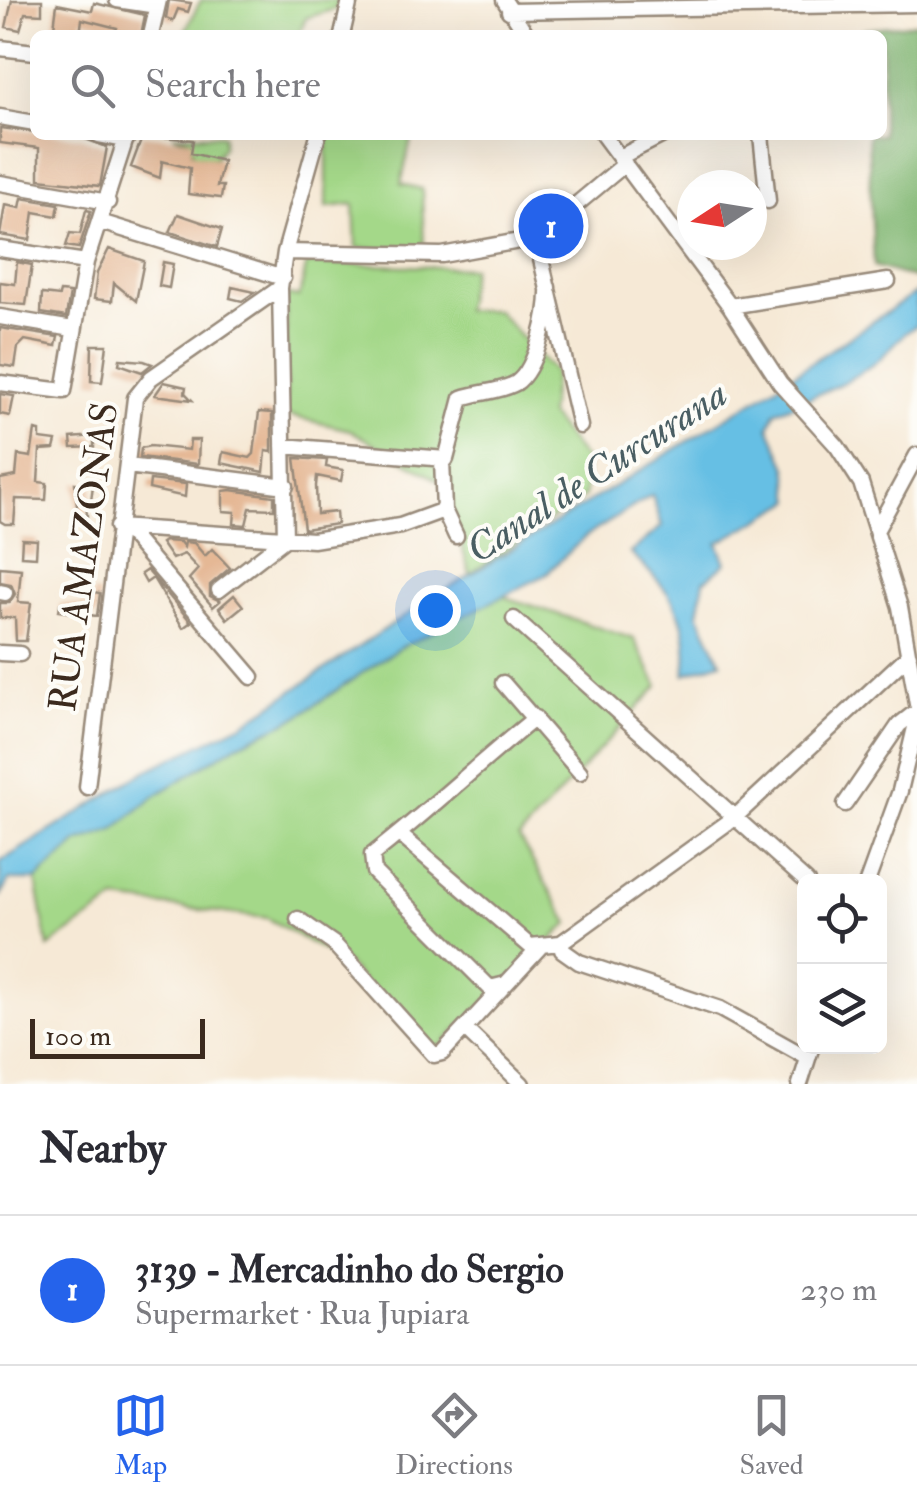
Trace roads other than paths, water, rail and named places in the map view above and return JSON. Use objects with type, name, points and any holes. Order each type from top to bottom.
[{"type":"street","points":[[117,0],[158,3],[152,30]]},
{"type":"street","points":[[343,30],[350,0]]},
{"type":"street","points":[[507,6],[917,4]]},
{"type":"street","points":[[507,6],[523,30]]},
{"type":"street","points":[[0,48],[30,51]]},
{"type":"street","points":[[0,117],[30,122]]},
{"type":"street","points":[[0,382],[64,392],[86,262],[126,140]]},
{"type":"street","points":[[285,539],[281,283],[317,140]]},
{"type":"street","points":[[607,140],[730,306],[769,368],[836,446],[861,483],[900,607],[917,705],[845,804]]},
{"type":"street","points":[[286,252],[442,255],[536,238],[622,161],[654,140]]},
{"type":"street","points":[[762,140],[768,201]]},
{"type":"street","points":[[0,183],[108,202]]},
{"type":"street","points":[[100,222],[281,283]]},
{"type":"street","points":[[536,238],[580,426]]},
{"type":"street","points":[[0,249],[86,262]]},
{"type":"street","points":[[730,306],[888,281]]},
{"type":"street","name":"RUA AMAZONAS","points":[[87,787],[132,411],[141,387],[281,283]]},
{"type":"street","points":[[456,536],[444,510],[442,460],[452,450],[462,398],[503,389],[524,377],[546,319],[548,286]]},
{"type":"street","points":[[0,316],[72,328]]},
{"type":"street","points":[[283,446],[442,460]]},
{"type":"street","points":[[876,529],[917,455]]},
{"type":"street","points":[[128,466],[286,486]]},
{"type":"street","points":[[898,488],[917,478]]},
{"type":"street","points":[[120,527],[285,539],[354,536],[444,510]]},
{"type":"street","points":[[120,527],[252,677]]},
{"type":"street","points":[[219,590],[285,539]]},
{"type":"street","points":[[514,619],[798,874]]},
{"type":"street","points":[[0,652],[20,654]]},
{"type":"street","points":[[400,834],[524,941],[540,946],[562,943],[734,818],[908,655]]},
{"type":"street","points":[[503,683],[580,772]]},
{"type":"street","points":[[502,985],[490,988],[374,872],[372,854],[437,805],[462,776],[535,718]]},
{"type":"street","points":[[869,874],[900,791],[917,720]]},
{"type":"street","points":[[298,919],[334,944],[434,1055],[442,1053],[540,946]]},
{"type":"street","points":[[562,943],[562,950],[579,962],[720,1009],[797,1046]]},
{"type":"street","points":[[465,1029],[522,1084]]},
{"type":"street","points":[[800,1084],[809,1054]]},
{"type":"water","points":[[917,292],[917,325],[876,362],[840,384],[775,412],[769,427],[787,467],[792,501],[718,543],[726,563],[704,581],[698,613],[721,662],[685,674],[685,636],[676,606],[630,553],[662,526],[652,495],[585,537],[545,575],[396,650],[297,717],[236,745],[155,796],[112,831],[78,842],[36,880],[9,880],[0,897],[0,862],[146,771],[243,724],[418,607],[758,398]]},
{"type":"place","name":"3139 - Mercadinho do Sergio","points":[[551,226]]},
{"type":"water label","name":"Canal de Curcurana","points":[[597,472]]}]
